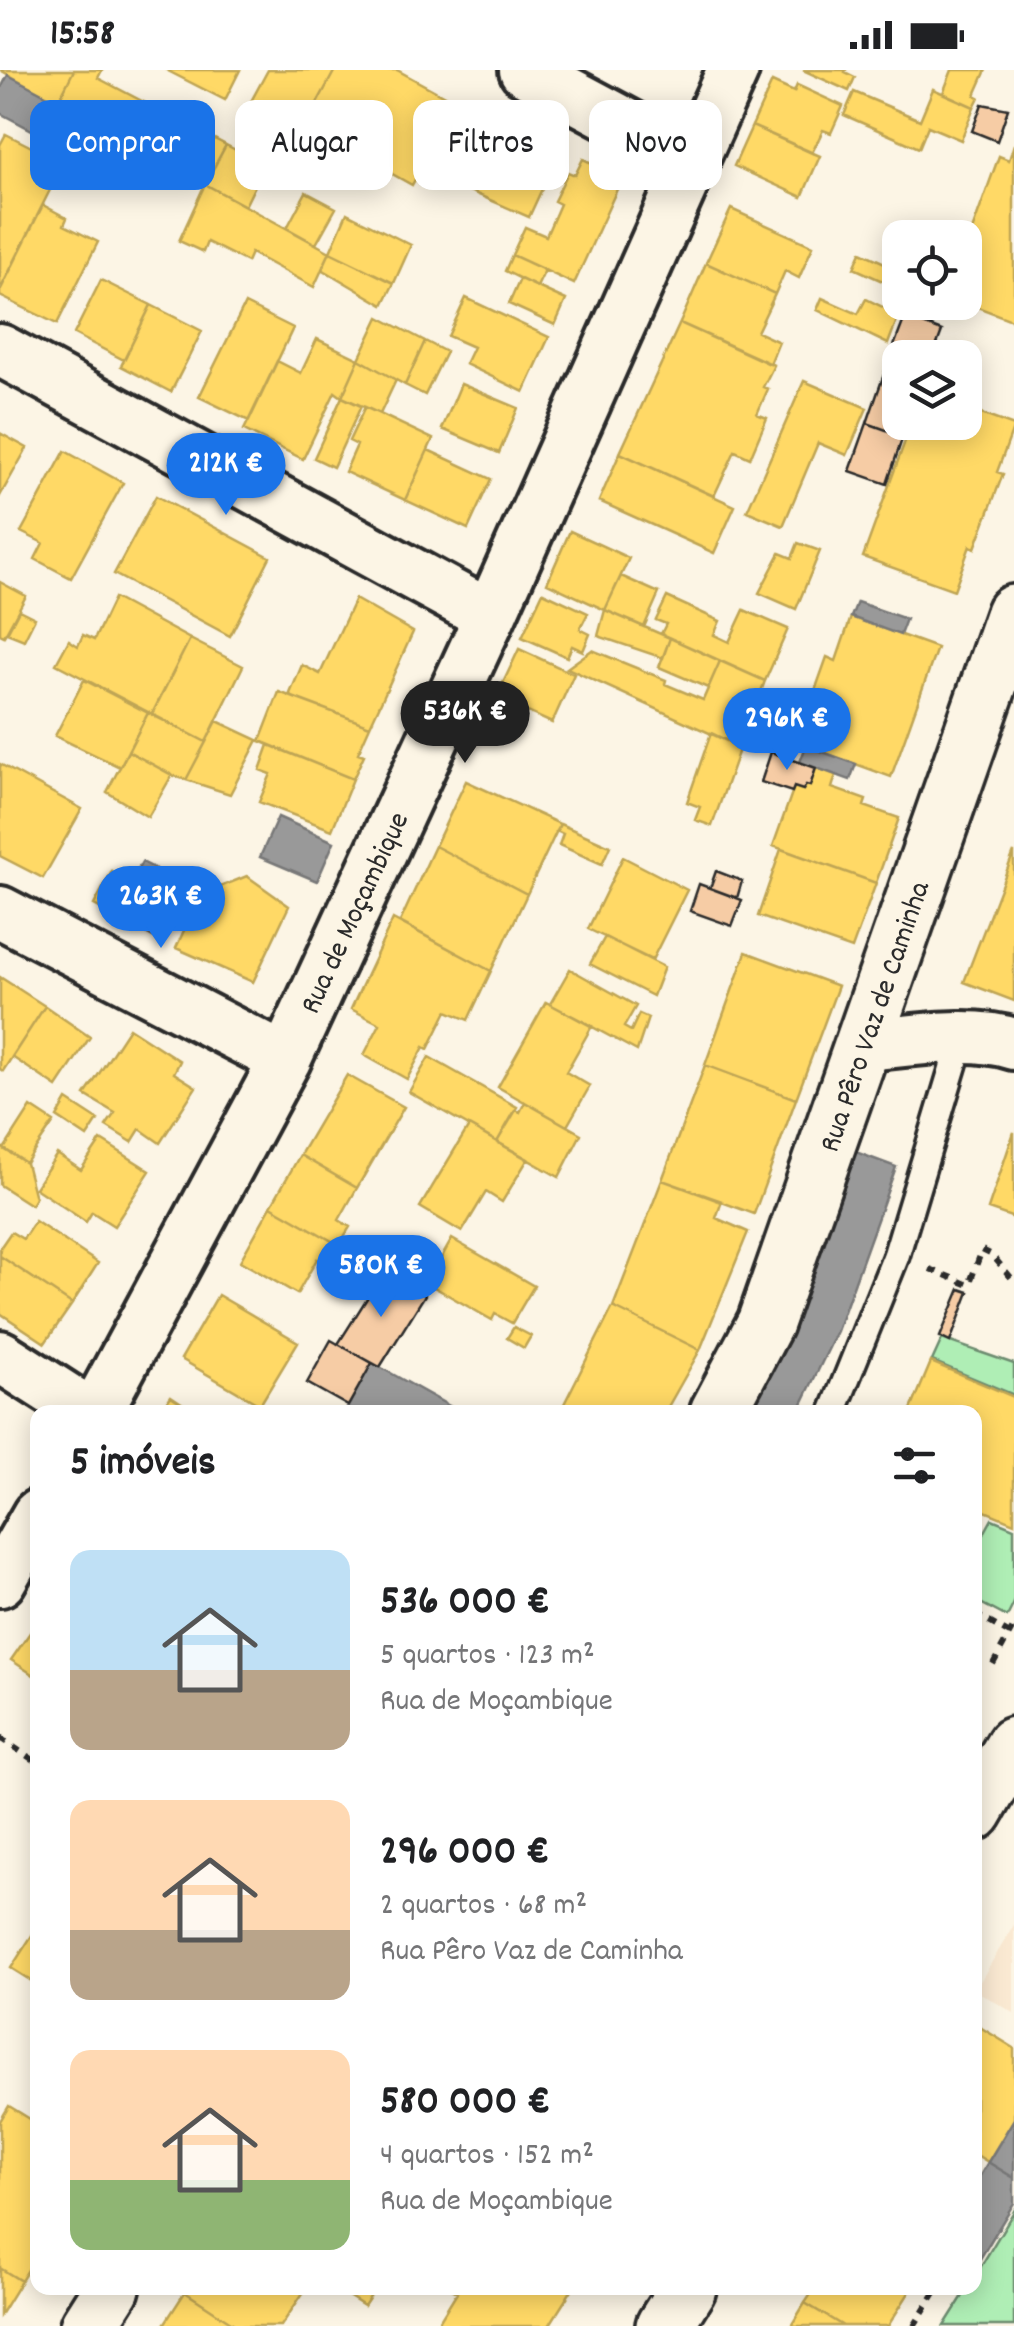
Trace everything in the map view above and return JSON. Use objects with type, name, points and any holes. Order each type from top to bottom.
[{"type":"street","points":[[525,70],[589,104]]},
{"type":"street","name":"Rua de Moçambique","points":[[719,100],[732,70]]},
{"type":"street","name":"Rua de Moçambique","points":[[100,1405],[284,1060],[490,616],[681,190]]},
{"type":"street","points":[[0,350],[490,616]]},
{"type":"street","name":"Rua Pêro Vaz de Caminha","points":[[722,1405],[765,1323],[1014,613]]},
{"type":"street","points":[[0,912],[284,1060]]},
{"type":"street","points":[[862,1046],[962,1037],[1014,1044]]},
{"type":"street","points":[[0,1356],[76,1405]]},
{"type":"street","points":[[0,1581],[30,1529]]},
{"type":"street","points":[[982,1800],[1014,1745]]},
{"type":"street","points":[[88,2326],[108,2295]]},
{"type":"street","points":[[664,2326],[684,2295]]},
{"type":"lane","points":[[835,1405],[896,1256],[962,1037]]},
{"type":"path","points":[[969,1285],[982,1250],[992,1255],[1014,1281]]},
{"type":"path","points":[[982,1617],[1012,1630],[993,1664]]},
{"type":"path","points":[[0,1738],[30,1758]]},
{"type":"path","points":[[914,2326],[934,2295]]},
{"type":"shaded area","points":[[1014,1925],[1014,2013],[982,1994],[982,1978]]},
{"type":"green space","points":[[942,1339],[1014,1364],[1014,1395],[932,1361]]},
{"type":"green space","points":[[992,1519],[1014,1528],[1014,1603],[1007,1617],[982,1604],[982,1537]]},
{"type":"green space","points":[[1014,2211],[1014,2326],[944,2326],[964,2295],[982,2295],[982,2264]]},
{"type":"building: Moradias","points":[[0,70],[74,70],[59,100]]},
{"type":"building: Moradias","points":[[74,70],[102,70],[98,78],[140,100],[59,100]]},
{"type":"building: Moradias","points":[[166,70],[240,70],[225,100]]},
{"type":"building: Moradias","points":[[268,70],[335,70],[319,100],[252,100]]},
{"type":"building: Moradias","points":[[335,70],[397,70],[452,100],[413,100],[412,185],[393,174],[393,100],[319,100]]},
{"type":"building: Moradias","points":[[803,70],[846,70],[855,77],[849,91]]},
{"type":"building: Moradias","points":[[952,70],[986,70],[974,107],[943,93]]},
{"type":"building: Moradias","points":[[772,82],[794,92],[797,85],[843,106],[831,133],[823,130],[812,153],[752,126]]},
{"type":"building: Moradias","points":[[933,89],[974,107],[961,140],[928,126],[919,148],[844,115],[854,92],[920,120]]},
{"type":"building: Moradias","points":[[752,126],[820,156],[802,197],[734,166]]},
{"type":"building: Moradias","points":[[6,134],[30,146],[30,190],[50,190],[2,286],[0,285],[0,145]]},
{"type":"building: Moradias","points":[[215,139],[226,145],[215,165]]},
{"type":"building: Moradias","points":[[1014,144],[1014,321],[982,309],[982,220],[976,220],[999,156],[1009,160]]},
{"type":"building: Moradias","points":[[226,145],[235,150],[235,190],[253,190],[245,206],[215,190],[215,165]]},
{"type":"building: Moradias","points":[[583,159],[589,162],[589,190],[617,190],[574,284],[512,255],[525,227],[546,236],[560,204],[554,201],[559,190],[569,190],[569,172],[575,175]]},
{"type":"building: Moradias","points":[[215,189],[330,252],[314,287],[251,253],[247,262],[207,242],[203,252],[179,241],[202,190]]},
{"type":"building: Moradias","points":[[467,190],[541,190],[529,217]]},
{"type":"building: Moradias","points":[[306,192],[336,208],[316,244],[287,228]]},
{"type":"building: Moradias","points":[[43,205],[67,218],[64,225],[98,242],[57,324],[0,296]]},
{"type":"building: Moradias","points":[[731,209],[813,246],[799,278],[785,271],[775,294],[706,263]]},
{"type":"building: Moradias","points":[[347,213],[411,245],[394,283],[330,252]]},
{"type":"building: Moradias","points":[[330,252],[394,283],[383,305],[322,269]]},
{"type":"building: Moradias","points":[[861,252],[882,262],[882,281],[854,268]]},
{"type":"building: Moradias","points":[[512,255],[545,270],[537,287],[505,271]]},
{"type":"building: Moradias","points":[[706,263],[775,294],[757,332],[779,342],[770,364],[680,323]]},
{"type":"building: Moradias","points":[[520,279],[566,300],[555,325],[509,304]]},
{"type":"building: Moradias","points":[[101,280],[151,305],[124,360],[74,334]]},
{"type":"building: Moradias","points":[[466,298],[549,337],[524,392],[465,364],[473,347],[448,336]]},
{"type":"building: Moradias","points":[[822,298],[858,314],[866,299],[882,307],[882,320],[897,320],[890,340],[882,341],[817,310]]},
{"type":"building: Moradias","points":[[245,304],[293,328],[249,421],[199,397]]},
{"type":"building: Moradias","points":[[151,305],[202,331],[171,392],[121,366]]},
{"type":"building: Moradias","points":[[379,317],[425,341],[405,385],[359,359]]},
{"type":"building: Moradias","points":[[680,323],[774,365],[763,387],[768,389],[757,414],[767,418],[750,458],[735,451],[714,496],[620,453]]},
{"type":"building: Moradias","points":[[317,339],[359,359],[342,397],[335,392],[303,459],[244,430],[277,361],[301,373]]},
{"type":"building: Moradias","points":[[425,341],[446,352],[425,395],[405,385]]},
{"type":"building: Moradias","points":[[359,359],[396,380],[380,414],[342,397]]},
{"type":"building: Moradias","points":[[804,381],[867,408],[847,455],[818,443],[783,526],[747,511]]},
{"type":"building: Moradias","points":[[461,384],[518,408],[499,453],[442,429]]},
{"type":"building: Moradias","points":[[342,397],[361,406],[333,467],[314,458]]},
{"type":"building: Moradias","points":[[365,407],[433,439],[405,500],[345,472],[357,445],[349,441]]},
{"type":"building: Moradias","points":[[982,414],[1014,426],[997,472],[1003,474],[975,548],[970,546],[954,590],[863,557],[905,440],[982,440]]},
{"type":"building: Moradias","points":[[0,433],[27,448],[0,496]]},
{"type":"building: Moradias","points":[[428,450],[491,479],[468,529],[405,500]]},
{"type":"building: Moradias","points":[[65,451],[123,483],[71,578],[35,559],[43,543],[21,532]]},
{"type":"building: Moradias","points":[[620,453],[735,506],[714,553],[599,501]]},
{"type":"building: Moradias","points":[[156,496],[270,557],[230,636],[114,574]]},
{"type":"building: Moradias","points":[[570,531],[629,558],[605,610],[547,583]]},
{"type":"building: Moradias","points":[[798,543],[820,551],[796,609],[759,593],[780,553],[792,558]]},
{"type":"building: Moradias","points":[[621,576],[659,593],[644,627],[605,610]]},
{"type":"building: Moradias","points":[[0,582],[26,596],[4,636],[0,634]]},
{"type":"building: Moradias","points":[[543,592],[588,613],[580,629],[590,634],[583,651],[572,646],[567,657],[522,637]]},
{"type":"building: Moradias","points":[[667,597],[720,621],[714,635],[729,642],[744,610],[788,629],[765,681],[661,634],[666,624],[656,620]]},
{"type":"building: Moradias","points":[[114,598],[190,639],[152,714],[56,664],[69,640],[78,646],[83,635],[94,640]]},
{"type":"building: Moradias","points":[[355,599],[413,632],[370,726],[289,696],[302,665],[320,674]]},
{"type":"building: Moradias","points":[[19,610],[35,618],[24,640],[7,633]]},
{"type":"building: Moradias","points":[[605,610],[670,638],[663,658],[598,636]]},
{"type":"building: Moradias","points":[[851,617],[937,648],[891,777],[806,746],[820,705],[811,702],[827,657],[836,661]]},
{"type":"building: Moradias","points":[[670,638],[720,661],[708,688],[659,667]]},
{"type":"building: Moradias","points":[[190,639],[243,666],[206,742],[152,714]]},
{"type":"building: Moradias","points":[[519,649],[574,674],[552,723],[496,698]]},
{"type":"building: Moradias","points":[[592,650],[666,680],[665,684],[703,700],[720,661],[765,681],[740,747],[567,668]]},
{"type":"building: Moradias","points":[[84,680],[148,713],[120,767],[55,736]]},
{"type":"building: Moradias","points":[[279,692],[370,726],[358,753],[364,755],[353,779],[260,741]]},
{"type":"building: Moradias","points":[[148,713],[206,742],[186,780],[128,751]]},
{"type":"building: Moradias","points":[[217,721],[258,740],[230,794],[186,780]]},
{"type":"building: Moradias","points":[[711,733],[740,747],[712,826],[695,820],[700,807],[687,802]]},
{"type":"building: Moradias","points":[[269,745],[353,779],[332,830],[259,802],[271,774],[260,770]]},
{"type":"building: Moradias","points":[[128,751],[172,775],[148,817],[107,792]]},
{"type":"building: Moradias","points":[[0,764],[82,809],[43,878],[0,856]]},
{"type":"building: Moradias","points":[[816,768],[836,775],[832,788],[866,800],[864,806],[899,818],[876,883],[773,846],[794,787],[803,790],[810,786]]},
{"type":"building: Moradias","points":[[466,781],[560,824],[527,894],[435,846]]},
{"type":"building: Moradias","points":[[560,824],[610,846],[602,864],[559,845],[563,834],[556,831]]},
{"type":"building: Moradias","points":[[435,846],[527,894],[491,971],[400,922]]},
{"type":"building: Moradias","points":[[781,849],[876,883],[852,949],[758,916]]},
{"type":"building: Moradias","points":[[1014,852],[1014,1001],[964,982]]},
{"type":"building: Moradias","points":[[623,857],[687,890],[652,960],[588,929]]},
{"type":"building: Moradias","points":[[112,871],[131,882],[113,915],[94,905]]},
{"type":"building: Moradias","points":[[247,876],[289,906],[253,982],[176,948],[200,895]]},
{"type":"building: Moradias","points":[[393,919],[491,971],[468,1020],[447,1011],[407,1079],[364,1055],[380,1024],[351,1009]]},
{"type":"building: Moradias","points":[[605,937],[664,967],[653,996],[590,964]]},
{"type":"building: Moradias","points":[[746,952],[838,986],[796,1099],[705,1065]]},
{"type":"building: Moradias","points":[[570,969],[636,1006],[624,1027],[631,1031],[639,1014],[648,1018],[637,1051],[550,1004]]},
{"type":"building: Moradias","points":[[0,977],[45,1006],[3,1071],[0,1069]]},
{"type":"building: Moradias","points":[[546,1002],[592,1026],[566,1072],[590,1086],[567,1126],[498,1087]]},
{"type":"building: Moradias","points":[[45,1006],[90,1037],[57,1087],[12,1057]]},
{"type":"building: Moradias","points":[[129,1028],[180,1061],[174,1073],[196,1087],[160,1143],[140,1129],[132,1142],[106,1126],[115,1113],[85,1095]]},
{"type":"building: Moradias","points":[[429,1057],[517,1107],[497,1142],[409,1092]]},
{"type":"building: Moradias","points":[[705,1065],[796,1099],[754,1214],[662,1180]]},
{"type":"building: Moradias","points":[[347,1075],[404,1107],[357,1188],[300,1155]]},
{"type":"building: Moradias","points":[[67,1100],[98,1120],[87,1137],[57,1117]]},
{"type":"building: Moradias","points":[[525,1102],[581,1134],[559,1177],[497,1142]]},
{"type":"building: Moradias","points":[[31,1107],[54,1122],[26,1163],[4,1149]]},
{"type":"building: Moradias","points":[[469,1126],[528,1159],[502,1202],[486,1192],[462,1232],[420,1207]]},
{"type":"building: Moradias","points":[[1014,1132],[1014,1218],[988,1209]]},
{"type":"building: Moradias","points":[[101,1140],[150,1171],[114,1226],[92,1212],[86,1222],[35,1188],[57,1154],[81,1170]]},
{"type":"building: Moradias","points":[[0,1146],[26,1163],[35,1198],[31,1205],[0,1185]]},
{"type":"building: Moradias","points":[[300,1155],[357,1188],[339,1220],[350,1227],[339,1245],[271,1206]]},
{"type":"building: Moradias","points":[[662,1180],[722,1201],[716,1218],[748,1232],[700,1350],[613,1307]]},
{"type":"building: Moradias","points":[[271,1206],[339,1245],[329,1265],[317,1259],[297,1294],[240,1261]]},
{"type":"building: Moradias","points":[[35,1221],[98,1263],[72,1304],[0,1256],[0,1248],[11,1232],[23,1239]]},
{"type":"building: Moradias","points":[[452,1239],[534,1286],[512,1323],[495,1314],[492,1320],[427,1283]]},
{"type":"building: Moradias","points":[[0,1256],[72,1304],[45,1343],[0,1313]]},
{"type":"building: Moradias","points":[[218,1295],[298,1342],[260,1405],[181,1359]]},
{"type":"building: Moradias","points":[[613,1307],[700,1350],[669,1405],[564,1405]]},
{"type":"building: Moradias","points":[[514,1327],[531,1336],[524,1348],[507,1338]]},
{"type":"building: Moradias","points":[[931,1362],[1014,1397],[1014,1523],[982,1510],[982,1405],[913,1405]]},
{"type":"building: Moradias","points":[[171,1396],[184,1405],[165,1405]]},
{"type":"building: Moradias","points":[[30,1633],[30,1673],[11,1660]]},
{"type":"building: Moradias","points":[[30,1938],[30,1980],[11,1968]]},
{"type":"building: Moradias","points":[[982,2028],[1014,2048],[1014,2119],[988,2162],[982,2158]]},
{"type":"building: Moradias","points":[[9,2106],[30,2119],[30,2267],[21,2281],[0,2268],[0,2121]]},
{"type":"building: Moradias","points":[[0,2268],[21,2281],[0,2315]]},
{"type":"building: Moradias","points":[[183,2295],[190,2295],[237,2326],[163,2326]]},
{"type":"building: Moradias","points":[[190,2295],[302,2295],[281,2326],[237,2326]]},
{"type":"building: Moradias","points":[[347,2295],[371,2295],[364,2306]]},
{"type":"building: Moradias","points":[[455,2295],[569,2295],[549,2326],[436,2326]]},
{"type":"building: Moradias","points":[[810,2295],[908,2295],[888,2326],[843,2326],[805,2303]]},
{"type":"building: Moradias","points":[[805,2303],[843,2326],[791,2326]]},
{"type":"building: Indústria","points":[[8,75],[55,100],[30,100],[30,129],[0,113],[0,90]]},
{"type":"building: Indústria","points":[[857,602],[906,619],[900,635],[851,617]]},
{"type":"building: Indústria","points":[[806,746],[856,764],[850,780],[800,762]]},
{"type":"building: Indústria","points":[[278,817],[334,842],[317,881],[260,857]]},
{"type":"building: Indústria","points":[[142,862],[162,872],[133,926],[113,915]]},
{"type":"building: Indústria","points":[[162,872],[182,883],[153,937],[133,926]]},
{"type":"building: Indústria","points":[[853,1151],[896,1167],[837,1331],[801,1405],[751,1405]]},
{"type":"building: Indústria","points":[[372,1363],[448,1405],[349,1405]]},
{"type":"building: Indústria","points":[[1014,2119],[1014,2178],[988,2162]]},
{"type":"building: Indústria","points":[[988,2162],[1014,2178],[1014,2203],[982,2256],[982,2172]]},
{"type":"building: Outros","points":[[982,104],[1008,109],[997,141],[972,131]]},
{"type":"building: Outros","points":[[904,320],[942,331],[939,340],[896,340]]},
{"type":"building: Outros","points":[[913,320],[933,320],[931,327]]},
{"type":"building: Outros","points":[[882,380],[882,428],[867,423]]},
{"type":"building: Outros","points":[[867,423],[882,428],[882,440],[902,440],[887,484],[850,471]]},
{"type":"building: Outros","points":[[771,752],[816,768],[810,786],[803,790],[794,787],[792,792],[761,782]]},
{"type":"building: Outros","points":[[716,871],[742,881],[737,898],[710,888]]},
{"type":"building: Outros","points":[[699,884],[742,900],[732,926],[690,911]]},
{"type":"building: Outros","points":[[381,1276],[399,1287],[403,1281],[425,1295],[380,1367],[338,1344]]},
{"type":"building: Outros","points":[[960,1289],[969,1292],[950,1342],[940,1337]]},
{"type":"building: Outros","points":[[331,1340],[372,1363],[349,1405],[307,1383]]}]
